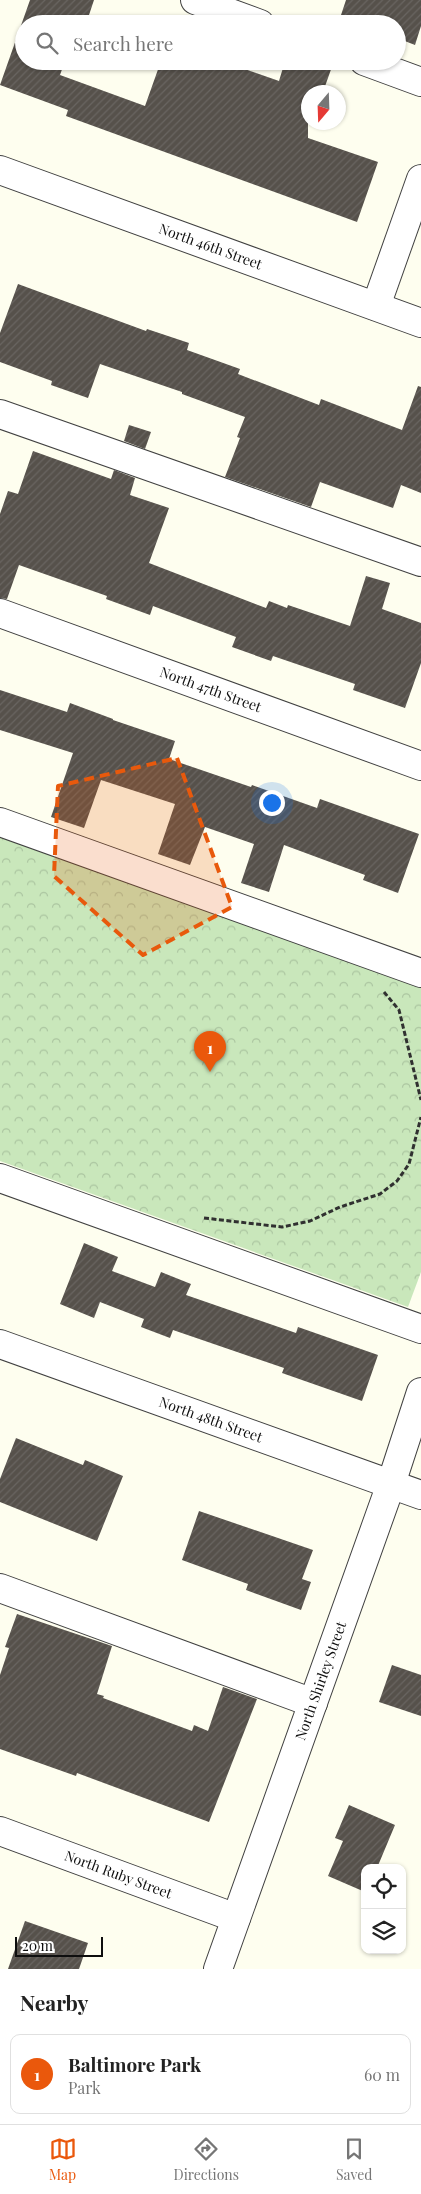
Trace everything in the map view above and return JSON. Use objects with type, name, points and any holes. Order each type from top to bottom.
[{"type":"street","points":[[195,0],[236,15]]},
{"type":"street","points":[[388,70],[421,82]]},
{"type":"street","name":"North 46th Street","points":[[0,170],[421,323]]},
{"type":"street","points":[[376,306],[421,179]]},
{"type":"street","points":[[0,414],[421,562]]},
{"type":"street","name":"North 47th Street","points":[[0,613],[421,766]]},
{"type":"street","points":[[0,822],[421,973]]},
{"type":"street","points":[[0,1178],[421,1329]]},
{"type":"street","name":"North 48th Street","points":[[0,1344],[421,1495]]},
{"type":"street","name":"North Shirley Street","points":[[218,1969],[391,1484],[421,1392]]},
{"type":"street","points":[[0,1588],[313,1703]]},
{"type":"street","name":"North Ruby Street","points":[[0,1831],[236,1918]]},
{"type":"path","points":[[378,986],[390,998],[398,1010],[421,1100]]},
{"type":"path","points":[[199,1218],[282,1227],[310,1221],[340,1207],[380,1194],[397,1181],[409,1164],[421,1117]]},
{"type":"highlighted area","points":[[177,758],[232,907],[143,955],[54,876],[58,786]]},
{"type":"green space","points":[[0,834],[421,983],[421,1272],[408,1307],[0,1161]]},
{"type":"building","points":[[30,0],[94,0],[89,15],[25,15]]},
{"type":"building","points":[[346,0],[421,0],[421,26],[415,45],[406,42],[406,15],[341,15]]},
{"type":"building","points":[[15,42],[15,70],[62,70],[60,75],[145,106],[158,70],[248,70],[279,81],[282,70],[331,70],[325,85],[301,85],[301,130],[308,130],[308,138],[378,162],[357,222],[66,116],[68,110],[0,85]]},
{"type":"building","points":[[18,284],[146,331],[147,329],[189,343],[187,350],[240,369],[238,374],[319,405],[321,399],[402,430],[418,386],[421,387],[421,493],[401,485],[393,508],[320,482],[311,507],[225,477],[240,438],[237,437],[245,417],[182,394],[182,392],[100,364],[88,398],[51,385],[52,381],[0,362],[0,333]]},
{"type":"building","points":[[129,425],[151,432],[145,449],[124,441]]},
{"type":"building","points":[[33,451],[111,479],[114,470],[135,478],[130,495],[169,508],[149,563],[266,608],[269,601],[287,608],[288,605],[350,626],[366,576],[390,583],[382,609],[421,623],[421,663],[405,708],[353,690],[355,684],[273,656],[271,661],[232,647],[236,637],[153,606],[150,615],[106,599],[107,596],[19,565],[7,599],[0,598],[0,514],[8,491],[18,494]]},
{"type":"building","points":[[0,690],[67,712],[70,703],[175,741],[169,759],[317,808],[320,799],[419,834],[398,893],[363,880],[365,875],[284,845],[269,892],[241,883],[254,844],[205,827],[190,865],[158,854],[175,804],[101,780],[84,828],[51,817],[73,753],[0,730]]},
{"type":"building","points":[[84,1243],[118,1257],[112,1271],[155,1287],[161,1272],[191,1284],[186,1295],[296,1333],[298,1327],[378,1355],[362,1401],[282,1373],[284,1368],[173,1330],[170,1338],[141,1327],[144,1319],[100,1302],[94,1318],[60,1304]]},
{"type":"building","points":[[16,1438],[83,1465],[85,1460],[123,1476],[97,1541],[0,1502],[0,1479]]},
{"type":"building","points":[[199,1511],[313,1550],[302,1579],[311,1582],[301,1610],[246,1590],[248,1584],[182,1560]]},
{"type":"building","points":[[17,1614],[112,1646],[97,1694],[104,1696],[103,1698],[192,1731],[194,1725],[208,1731],[223,1687],[257,1699],[209,1822],[77,1773],[76,1776],[0,1749],[0,1675],[9,1648],[5,1647]]},
{"type":"building","points":[[392,1665],[421,1675],[421,1716],[379,1702]]},
{"type":"building","points":[[349,1805],[395,1825],[379,1864],[361,1864],[361,1890],[328,1876],[343,1841],[335,1838]]},
{"type":"building","points":[[25,1921],[88,1943],[79,1969],[8,1969]]},
{"type":"place","name":"Baltimore Park","points":[[210,1072]]}]
